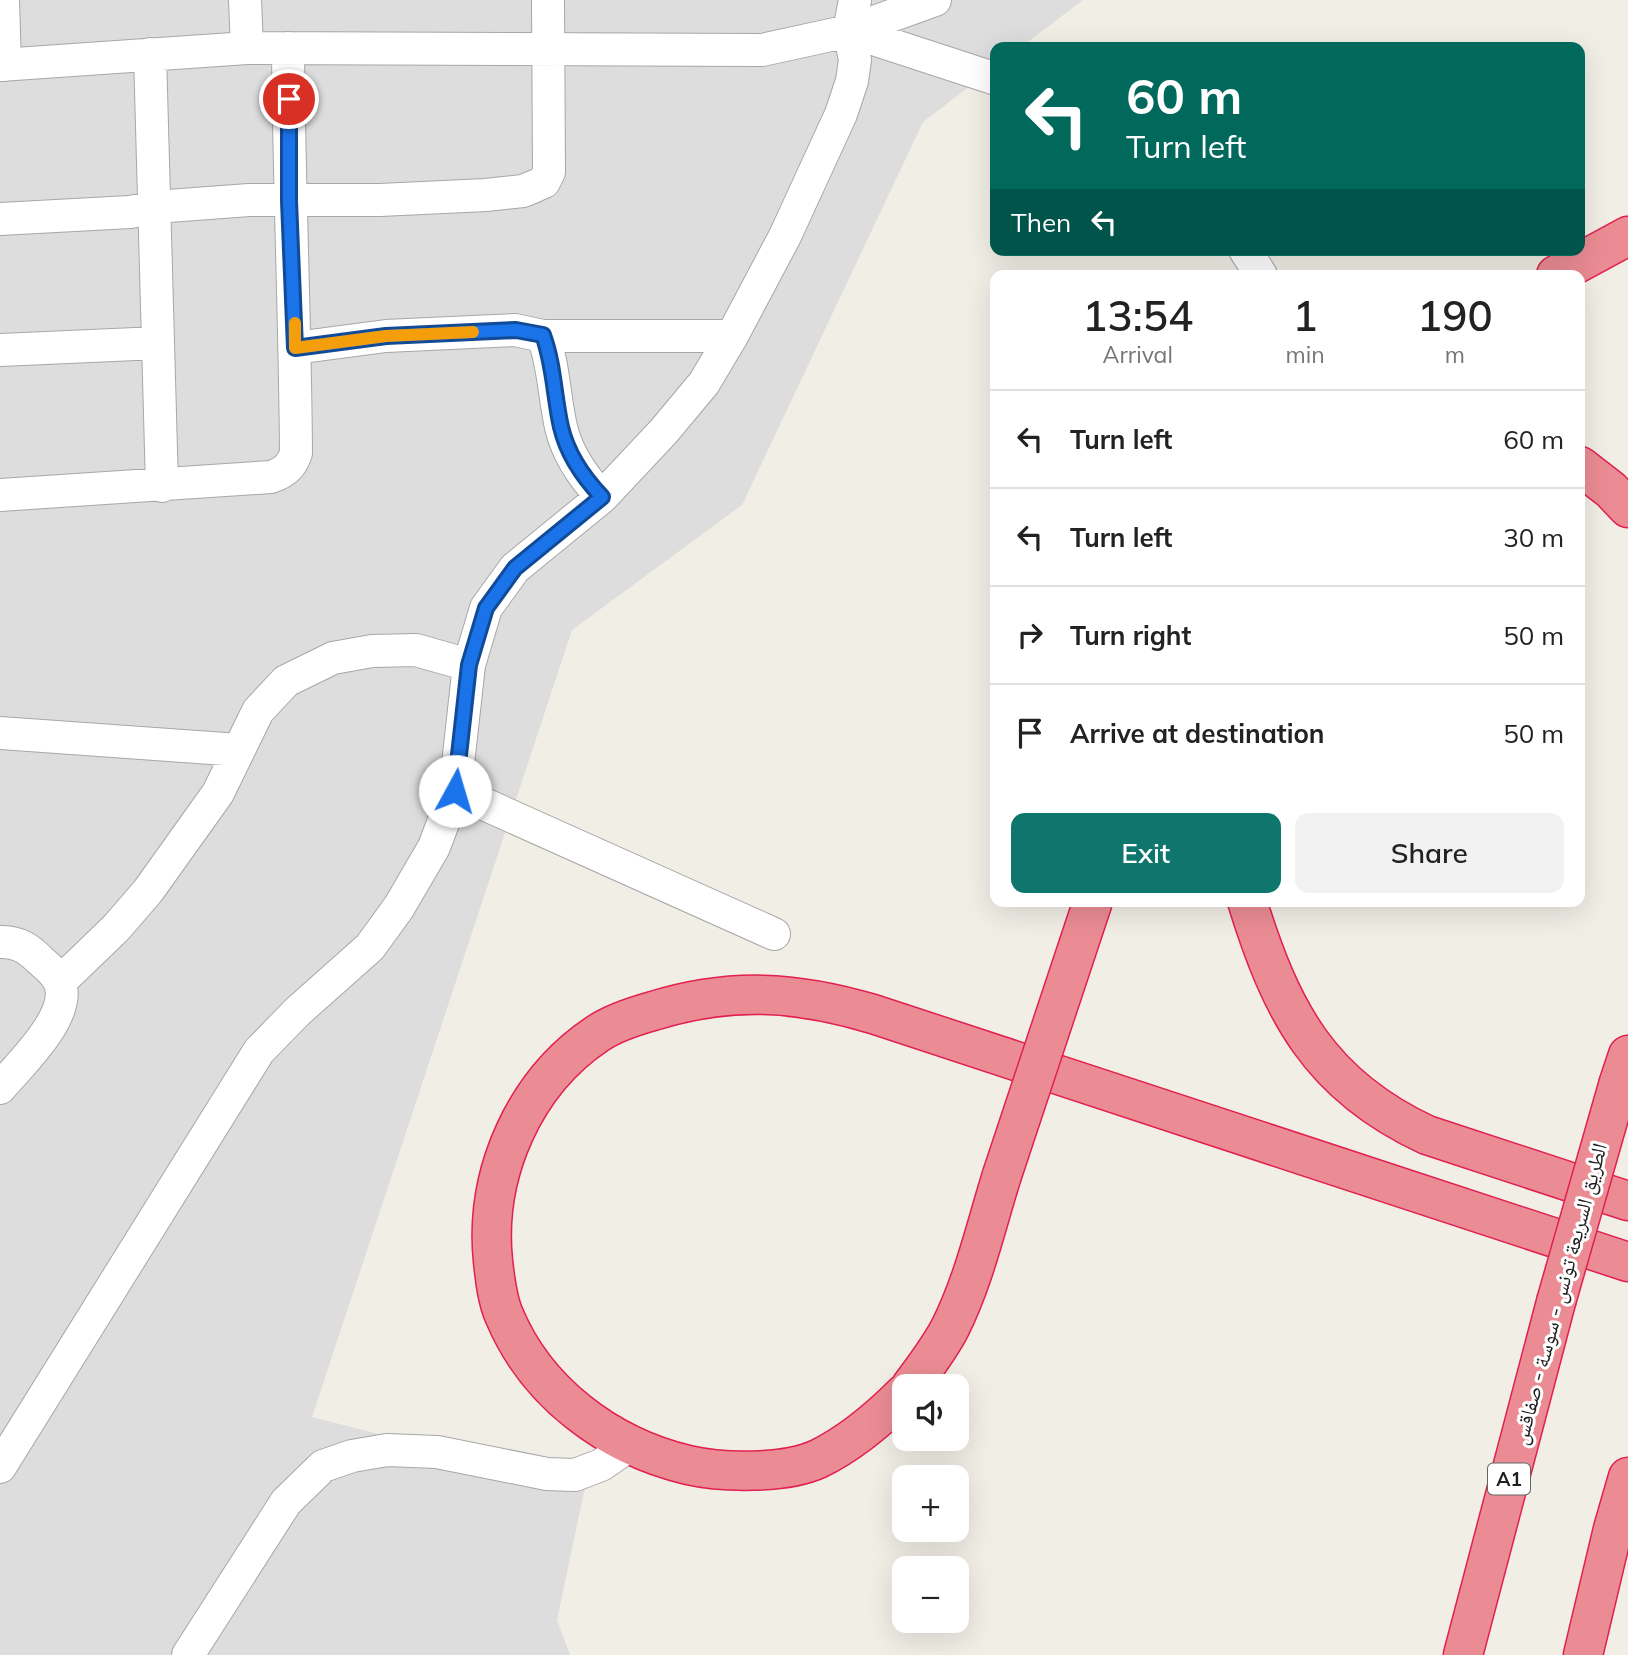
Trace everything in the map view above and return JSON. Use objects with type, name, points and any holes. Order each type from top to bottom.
[{"type":"highway","points":[[1565,270],[1628,236]]},
{"type":"highway","points":[[1585,470],[1611,490],[1628,508]]},
{"type":"highway","points":[[920,1374],[950,1327],[964,1292],[1091,907]]},
{"type":"highway","points":[[1249,907],[1290,1012],[1313,1047],[1348,1086],[1372,1105],[1427,1135],[1628,1201]]},
{"type":"highway","points":[[892,1406],[850,1441],[815,1460],[778,1468],[740,1471],[702,1468],[665,1459],[630,1445],[597,1426],[568,1404],[542,1377],[520,1347],[503,1313],[495,1280],[491,1245],[492,1210],[510,1142],[526,1110],[547,1081],[571,1055],[599,1032],[638,1015],[679,1003],[720,996],[763,994],[800,996],[838,1003],[1628,1262]]},
{"type":"highway","name":"الطريق السريعة تونس - سوسة - صفاقس","points":[[1462,1655],[1556,1302],[1623,1069]]},
{"type":"highway","points":[[1583,1655],[1592,1617],[1620,1543],[1628,1477]]},
{"type":"highway","points":[[1592,1617],[1608,1655]]},
{"type":"street","points":[[3,0],[3,65],[247,48],[762,50],[849,31],[934,0]]},
{"type":"street","points":[[245,0],[247,48]]},
{"type":"street","points":[[0,219],[130,212],[155,207],[249,200],[380,200],[523,191],[544,181],[549,172],[548,0]]},
{"type":"street","points":[[0,1467],[259,1051],[297,1012],[370,947],[400,907],[434,847],[455,791],[469,665],[486,608],[515,568],[602,497],[705,383],[785,236],[841,114],[852,81],[855,60],[849,31],[855,0]]},
{"type":"street","points":[[849,31],[990,77]]},
{"type":"street","points":[[0,495],[271,477],[283,473],[291,465],[296,453],[288,48]]},
{"type":"street","points":[[150,54],[162,485]]},
{"type":"street","points":[[295,348],[399,335],[516,330],[543,335],[732,336]]},
{"type":"street","points":[[543,335],[549,352],[561,429],[575,461],[602,497]]},
{"type":"street","points":[[0,350],[158,342]]},
{"type":"street","points":[[60,982],[116,928],[148,891],[218,793],[258,711],[286,681],[333,658],[372,651],[416,650],[469,665]]},
{"type":"street","points":[[0,733],[239,750]]},
{"type":"street","points":[[455,791],[774,934]]},
{"type":"street","points":[[0,942],[13,941],[31,951],[60,982],[62,1002],[55,1020],[0,1088]]},
{"type":"street","points":[[188,1655],[286,1502],[323,1466],[352,1456],[387,1450],[437,1452],[547,1474],[575,1475],[601,1465],[630,1445]]},
{"type":"shaded area","points":[[0,0],[1083,0],[1028,42],[990,42],[990,71],[923,122],[742,505],[572,630],[312,1417],[585,1487],[557,1620],[570,1655],[0,1655]]},
{"type":"slow traffic","points":[[295,323],[295,348],[386,336],[473,332]]},
{"type":"route","points":[[289,99],[289,201],[295,348],[386,336],[516,330],[543,335],[549,352],[561,429],[575,461],[602,497],[515,568],[486,608],[469,665],[455,791]]}]
